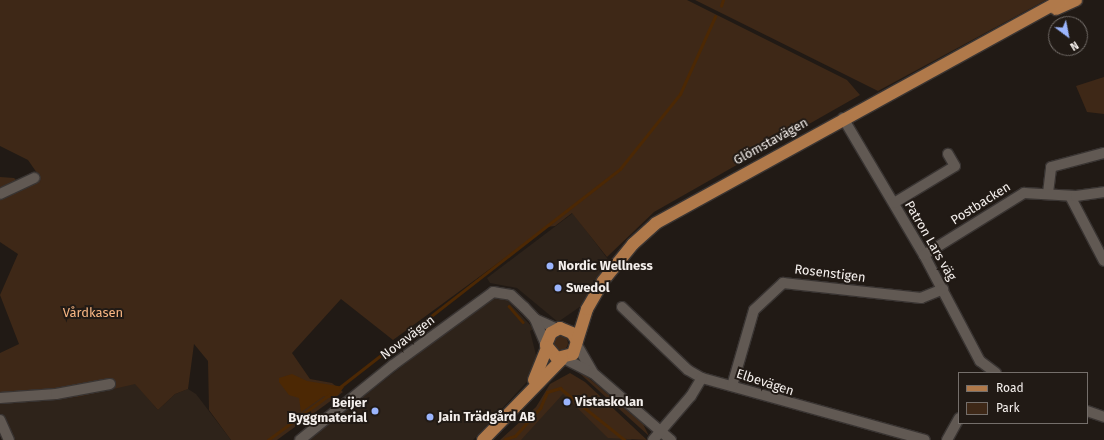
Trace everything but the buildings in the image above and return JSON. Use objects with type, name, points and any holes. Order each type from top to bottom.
[{"type":"main road","name":"Glömstavägen","points":[[530,390],[549,335],[560,329],[586,309],[624,253],[656,223],[843,118],[1062,0]]},
{"type":"main road","name":"Glömstavägen","points":[[998,35],[1076,0]]},
{"type":"main road","name":"Glömstavägen","points":[[483,440],[530,390],[564,359],[573,354],[586,309]]},
{"type":"main road","points":[[560,329],[572,333],[577,343]]},
{"type":"main road","points":[[546,346],[554,357],[564,359]]},
{"type":"street","name":"Patron Lars väg","points":[[843,118],[924,255],[984,370]]},
{"type":"street","points":[[1048,193],[1051,167],[1104,153]]},
{"type":"street","points":[[894,203],[955,166],[948,154]]},
{"type":"street","points":[[0,194],[34,178]]},
{"type":"street","name":"Postbacken","points":[[924,255],[1018,195],[1048,193],[1070,196],[1104,192]]},
{"type":"street","points":[[1070,196],[1104,260]]},
{"type":"street","name":"Rosenstigen","points":[[732,386],[754,310],[782,283],[921,298],[943,289]]},
{"type":"street","name":"Novavägen","points":[[300,440],[487,295],[508,294],[535,319],[560,329]]},
{"type":"street","name":"Elbevägen","points":[[622,307],[688,370],[702,378],[925,440]]},
{"type":"street","name":"Novavägen","points":[[535,319],[546,346]]},
{"type":"street","points":[[577,343],[593,373]]},
{"type":"street","points":[[564,359],[593,373],[671,440]]},
{"type":"street","points":[[653,440],[691,396],[702,378]]},
{"type":"street","points":[[0,398],[62,394],[110,384]]},
{"type":"street","points":[[1088,411],[1104,417]]},
{"type":"street","points":[[0,420],[9,440]]},
{"type":"street","points":[[947,440],[958,420]]},
{"type":"shaded area","points":[[573,213],[610,262],[581,306],[558,322],[517,288],[490,283],[487,278]]},
{"type":"shaded area","points":[[504,297],[534,329],[530,331],[538,363],[534,374],[473,440],[308,440],[488,299]]},
{"type":"shaded area","points":[[292,374],[307,381],[344,387],[338,395],[330,398],[324,396],[301,412],[299,398],[289,395],[279,382],[279,378]]},
{"type":"shaded area","points":[[135,383],[158,410],[175,394],[188,389],[196,394],[231,440],[12,440],[0,414],[0,403],[79,397]]},
{"type":"shaded area","name":"Vistaskolan","points":[[565,385],[632,440],[516,440]]},
{"type":"green space","name":"Vårdkasen","points":[[0,0],[687,0],[847,80],[860,95],[654,212],[607,257],[572,213],[555,226],[547,227],[393,340],[341,299],[292,353],[310,379],[332,383],[343,392],[277,440],[231,440],[209,410],[208,361],[194,344],[188,389],[175,394],[158,410],[135,384],[79,397],[0,403],[0,353],[19,344],[0,295],[18,254],[0,242],[0,197],[37,180],[37,173],[28,160],[0,146]]},
{"type":"green space","points":[[695,0],[1046,0],[878,91]]},
{"type":"green space","points":[[1104,77],[1104,114],[1087,112],[1076,86]]},
{"type":"green space","points":[[0,177],[14,178],[18,182],[0,191]]},
{"type":"green space","points":[[561,336],[566,338],[568,343],[566,348],[561,350],[556,348],[554,343],[556,338]]},
{"type":"green space","points":[[578,369],[643,424],[649,436],[577,371]]},
{"type":"green space","points":[[570,373],[585,382],[647,440],[608,438],[563,394],[521,440],[500,440],[536,407],[550,384]]},
{"type":"waterway","points":[[721,6],[723,0]]},
{"type":"waterway","points":[[340,387],[620,169],[680,94],[715,17]]},
{"type":"waterway","points":[[509,306],[523,322]]},
{"type":"waterway","points":[[505,439],[515,436],[540,408],[547,392],[560,388],[625,440]]},
{"type":"waterway","points":[[268,440],[329,395]]},
{"type":"place","name":"Nordic Wellness","points":[[550,266]]},
{"type":"place","name":"Swedol","points":[[558,288]]},
{"type":"place","name":"Vistaskolan","points":[[567,402]]},
{"type":"place","name":"Beijer Byggmaterial","points":[[375,411]]},
{"type":"place","name":"Jain Trädgård AB","points":[[430,417]]}]
